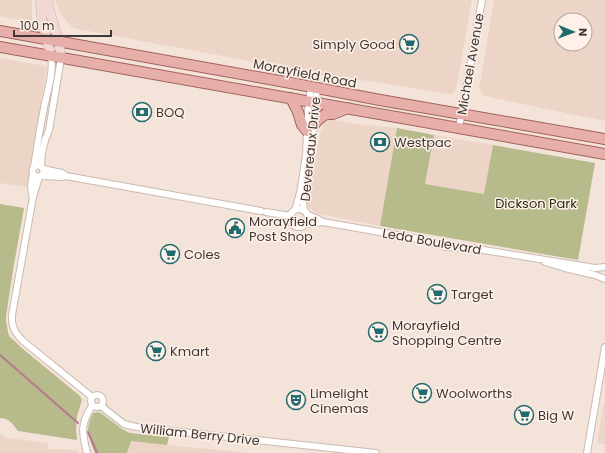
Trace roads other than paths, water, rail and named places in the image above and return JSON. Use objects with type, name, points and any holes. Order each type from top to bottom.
[{"type":"main road","points":[[40,0],[42,20],[47,39],[56,57]]},
{"type":"main road","points":[[48,0],[50,12],[60,42],[56,57]]},
{"type":"main road","name":"Morayfield Road","points":[[0,31],[605,139]]},
{"type":"main road","name":"Morayfield Road","points":[[0,47],[605,154]]},
{"type":"main road","points":[[291,98],[298,112],[302,125],[310,128],[326,114],[333,114],[348,108]]},
{"type":"street","name":"Michael Avenue","points":[[459,128],[482,0]]},
{"type":"street","points":[[32,197],[32,178],[38,169],[49,130],[56,57]]},
{"type":"street","points":[[38,169],[41,124],[52,64],[56,57]]},
{"type":"street","name":"Devereaux Drive","points":[[306,213],[303,197],[314,87]]},
{"type":"street","name":"Devereaux Drive","points":[[295,210],[300,193],[310,128]]},
{"type":"street","points":[[38,169],[62,173],[66,176]]},
{"type":"street","points":[[38,169],[43,173],[40,176],[32,197],[12,315],[13,326],[16,333],[23,341],[92,397]]},
{"type":"street","points":[[40,176],[66,176],[291,216]]},
{"type":"street","points":[[300,209],[306,213],[308,220],[306,224],[301,226],[292,222],[291,216],[295,210],[300,209]]},
{"type":"street","name":"Leda Boulevard","points":[[306,213],[323,222]]},
{"type":"street","name":"Leda Boulevard","points":[[306,224],[323,222],[414,238],[446,247],[471,248],[595,268],[605,267]]},
{"type":"street","name":"Leda Boulevard","points":[[540,260],[605,279]]},
{"type":"street","points":[[587,453],[605,347]]},
{"type":"street","points":[[598,392],[605,393]]},
{"type":"street","points":[[92,397],[97,395],[101,396],[103,400],[102,406],[98,408],[92,406]]},
{"type":"street","points":[[87,453],[83,439],[83,429],[86,416],[92,406],[90,403],[92,397]]},
{"type":"street","name":"William Berry Drive","points":[[102,406],[124,424],[136,427],[376,453]]},
{"type":"waterway","points":[[0,355],[78,423]]},
{"type":"waterway","points":[[88,432],[97,453]]},
{"type":"place","name":"Simply Good","points":[[409,44]]},
{"type":"place","name":"BOQ","points":[[142,112]]},
{"type":"place","name":"Westpac","points":[[380,142]]},
{"type":"place","name":"Morayfield Post Shop","points":[[235,228]]},
{"type":"place","name":"Coles","points":[[170,254]]},
{"type":"place","name":"Target","points":[[437,294]]},
{"type":"place","name":"Morayfield Shopping Centre","points":[[378,332]]},
{"type":"place","name":"Kmart","points":[[156,351]]},
{"type":"place","name":"Woolworths","points":[[422,393]]},
{"type":"place","name":"Limelight Cinemas","points":[[296,400]]},
{"type":"place","name":"Big W","points":[[524,415]]},
{"type":"park label","name":"Dickson Park","points":[[536,203]]}]
